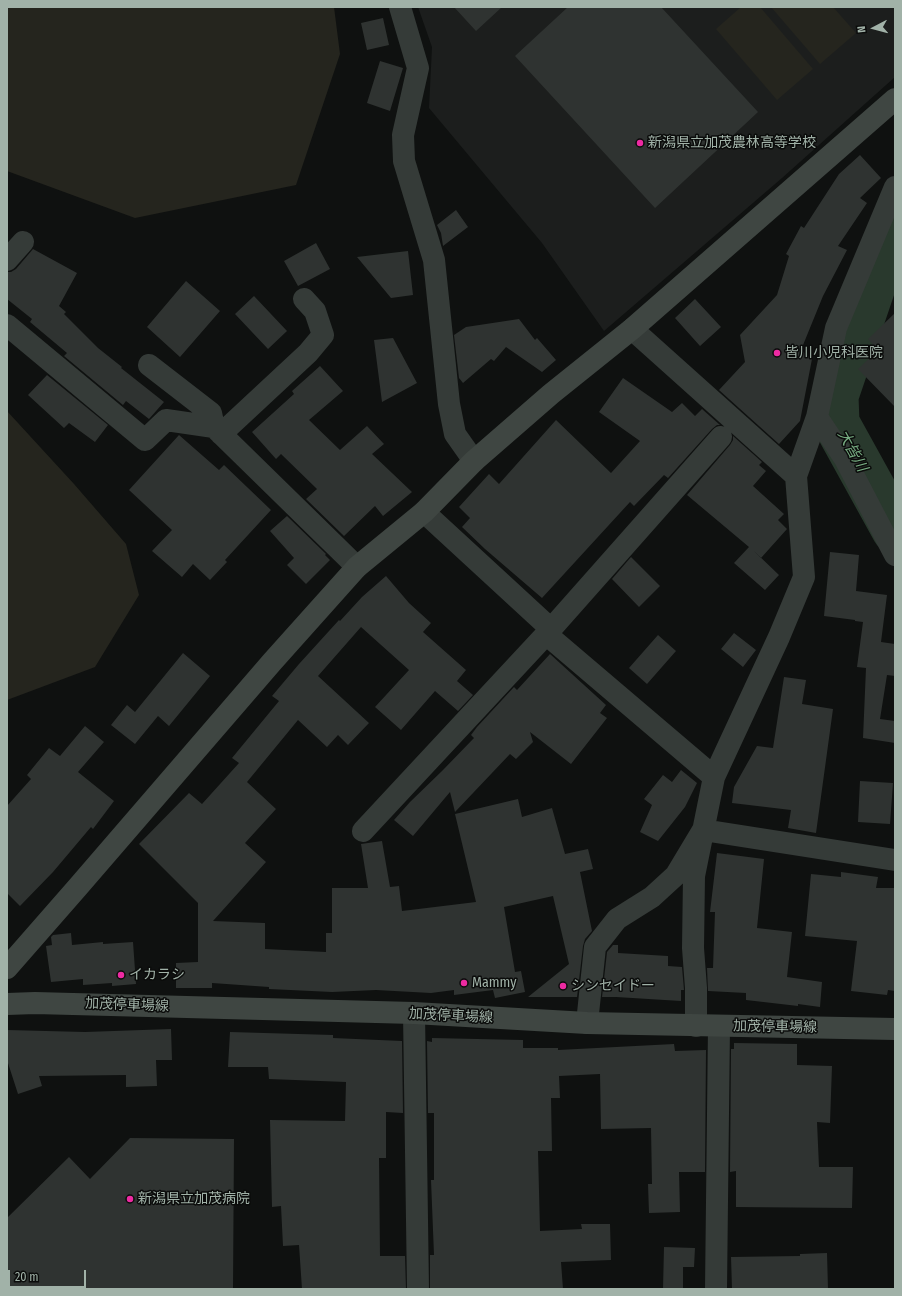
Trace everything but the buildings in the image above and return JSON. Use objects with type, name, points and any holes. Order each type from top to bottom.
[{"type":"street","points":[[400,7],[418,68],[403,135],[404,161],[434,260],[449,404],[455,434],[474,461]]},
{"type":"street","points":[[7,968],[272,662],[357,567],[424,512],[474,461],[551,394],[632,329],[895,99]]},
{"type":"street","points":[[696,1026],[696,988],[693,948],[694,876],[714,777],[779,637],[804,577],[796,476],[817,417],[836,328],[895,187]]},
{"type":"street","points":[[7,260],[23,242]]},
{"type":"street","points":[[218,431],[308,353],[323,335],[314,311],[304,299]]},
{"type":"street","points":[[7,325],[144,440],[166,420],[218,431]]},
{"type":"street","points":[[632,329],[796,476]]},
{"type":"street","points":[[149,365],[211,413],[218,431],[357,567]]},
{"type":"street","points":[[817,417],[845,459],[895,554]]},
{"type":"street","points":[[364,831],[549,632],[721,437]]},
{"type":"street","points":[[424,512],[549,632],[714,777]]},
{"type":"street","points":[[703,830],[895,860]]},
{"type":"street","points":[[587,1023],[595,947],[617,919],[652,897],[676,874],[703,830]]},
{"type":"street","name":"加茂停車場線","points":[[7,1004],[35,1003],[414,1013],[587,1023],[895,1029]]},
{"type":"street","points":[[414,1013],[418,1289]]},
{"type":"street","points":[[716,1289],[718,1026]]},
{"type":"shaded area","points":[[7,7],[334,7],[340,54],[296,185],[135,218],[7,171]]},
{"type":"shaded area","name":"新潟県立加茂農林高等学校","points":[[418,7],[895,7],[895,77],[782,178],[604,331],[542,243],[429,108],[432,47]]},
{"type":"shaded area","points":[[741,7],[760,7],[813,69],[777,100],[716,29]]},
{"type":"shaded area","points":[[771,7],[833,7],[856,33],[820,64]]},
{"type":"shaded area","points":[[7,411],[74,484],[126,544],[139,595],[95,667],[7,700]]},
{"type":"waterway","name":"大皆川","points":[[895,232],[873,284],[835,396],[836,423],[895,530]]},
{"type":"place","name":"新潟県立加茂農林高等学校","points":[[640,143]]},
{"type":"place","name":"皆川小児科医院","points":[[777,353]]},
{"type":"place","name":"イカラシ","points":[[121,975]]},
{"type":"place","name":"Mammy","points":[[464,983]]},
{"type":"place","name":"シンセイドー","points":[[563,986]]},
{"type":"place","name":"新潟県立加茂病院","points":[[130,1199]]}]
